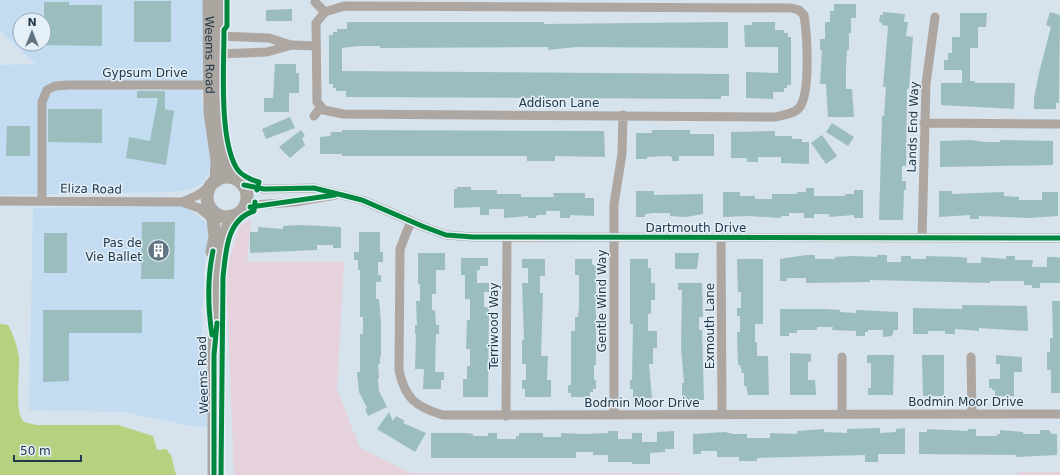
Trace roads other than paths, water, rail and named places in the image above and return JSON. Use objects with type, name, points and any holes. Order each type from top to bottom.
[{"type":"street","name":"Weems Road","points":[[209,0],[213,85],[227,165],[240,182]]},
{"type":"street","name":"Weems Road","points":[[214,183],[217,161],[210,112],[218,54],[220,0]]},
{"type":"street","points":[[314,116],[321,107],[317,102],[316,23],[325,12],[315,2]]},
{"type":"street","name":"Addison Lane","points":[[321,107],[324,110],[344,114],[776,117],[801,113],[806,90],[805,24],[802,7],[344,6],[325,12]]},
{"type":"street","name":"Lands End Way","points":[[922,238],[924,123],[930,51],[935,17]]},
{"type":"street","points":[[218,36],[269,38],[292,45],[316,46]]},
{"type":"street","points":[[218,54],[267,52],[292,45]]},
{"type":"street","name":"Gypsum Drive","points":[[42,201],[42,102],[47,90],[55,86],[213,85]]},
{"type":"street","name":"Gentle Wind Way","points":[[614,415],[614,204],[622,154],[623,115]]},
{"type":"street","points":[[924,123],[1060,124]]},
{"type":"street","points":[[227,177],[240,182],[248,197],[243,210],[231,216],[213,215],[208,198],[214,183],[227,177]]},
{"type":"street","name":"Dartmouth Drive","points":[[240,182],[264,189],[314,188],[340,194],[362,200],[446,235],[614,238],[1060,238]]},
{"type":"street","name":"Eliza Road","points":[[182,202],[198,195],[214,183]]},
{"type":"street","name":"Dartmouth Drive","points":[[243,210],[255,205],[302,201],[340,194]]},
{"type":"street","name":"Eliza Road","points":[[0,201],[182,202],[213,215]]},
{"type":"street","name":"Weems Road","points":[[213,215],[215,237],[209,276],[209,315],[214,355]]},
{"type":"street","name":"Weems Road","points":[[214,475],[214,355],[217,273],[224,235],[231,216]]},
{"type":"street","name":"Bodmin Moor Drive","points":[[412,221],[400,249],[400,370],[402,385],[408,396],[418,406],[443,415],[1060,414]]},
{"type":"street","name":"Terriwood Way","points":[[506,416],[507,237]]},
{"type":"street","name":"Exmouth Lane","points":[[721,238],[722,415]]},
{"type":"street","points":[[842,357],[842,414]]},
{"type":"street","points":[[971,357],[972,414]]},
{"type":"place","name":"Pas de Vie Ballet","points":[[158,250]]}]
